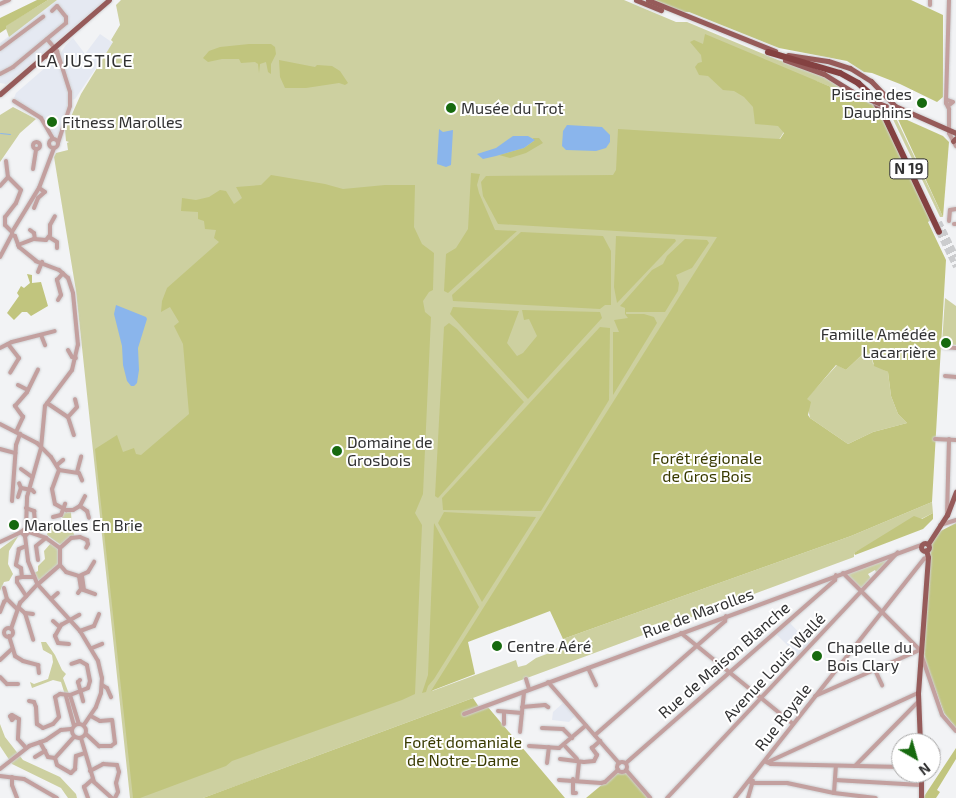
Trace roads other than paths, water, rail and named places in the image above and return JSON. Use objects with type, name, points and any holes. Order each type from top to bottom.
[{"type":"highway","name":"N 19","points":[[768,52],[840,73],[858,83],[871,96],[886,121],[939,232]]},
{"type":"highway","name":"N 19","points":[[804,58],[849,73],[873,92],[884,109],[939,222]]},
{"type":"main road","points":[[0,94],[56,49],[109,0]]},
{"type":"main road","points":[[8,87],[114,0]]},
{"type":"main road","name":"N 19","points":[[636,0],[768,52]]},
{"type":"main road","name":"N 19","points":[[648,0],[762,47],[804,58]]},
{"type":"main road","points":[[768,52],[820,72],[871,100],[950,132]]},
{"type":"main road","points":[[804,58],[828,60],[850,68],[871,81],[895,106],[950,132],[955,139]]},
{"type":"main road","points":[[920,733],[918,693],[922,665],[920,650],[928,557],[926,545],[946,518],[956,492]]},
{"type":"main road","points":[[921,785],[921,798]]},
{"type":"street","points":[[0,4],[9,0]]},
{"type":"street","points":[[949,0],[948,100],[946,104],[948,106],[950,132]]},
{"type":"street","points":[[0,74],[8,71],[67,21],[57,6],[52,11]]},
{"type":"street","points":[[0,49],[43,18]]},
{"type":"street","points":[[0,256],[39,188],[54,140],[63,128],[70,101],[63,68],[56,49],[47,39]]},
{"type":"street","points":[[56,49],[57,58],[63,68]]},
{"type":"street","points":[[46,57],[57,58]]},
{"type":"street","points":[[14,101],[41,118],[54,140],[52,148]]},
{"type":"street","points":[[52,148],[37,148],[32,145],[36,141],[54,140]]},
{"type":"street","points":[[33,169],[37,148]]},
{"type":"street","points":[[6,161],[8,177],[21,190],[16,203],[5,216],[2,226],[14,233],[22,249],[36,261],[63,273],[71,284],[77,326],[76,358],[66,380],[47,403],[43,418],[41,447],[29,489],[26,508],[26,528],[29,532],[37,533],[60,548]]},
{"type":"street","points":[[0,186],[8,177]]},
{"type":"street","points":[[34,208],[38,198],[45,192],[39,188]]},
{"type":"street","points":[[949,222],[950,210],[956,209]]},
{"type":"street","points":[[0,214],[5,216]]},
{"type":"street","points":[[49,237],[50,225],[55,216]]},
{"type":"street","points":[[30,230],[34,233],[35,239]]},
{"type":"street","points":[[19,244],[35,239],[43,241],[49,237]]},
{"type":"street","points":[[49,237],[57,242],[57,248]]},
{"type":"street","points":[[38,272],[42,263]]},
{"type":"street","points":[[58,300],[61,295],[57,280],[63,273]]},
{"type":"street","points":[[71,327],[77,326]]},
{"type":"street","points":[[0,348],[55,331]]},
{"type":"street","points":[[40,335],[46,345]]},
{"type":"street","points":[[8,344],[19,358],[10,373]]},
{"type":"street","points":[[943,347],[956,348]]},
{"type":"street","points":[[68,350],[76,358]]},
{"type":"street","points":[[12,501],[15,453],[23,417],[15,406],[28,390],[38,369]]},
{"type":"street","points":[[945,376],[956,377]]},
{"type":"street","points":[[18,384],[28,390]]},
{"type":"street","points":[[68,417],[76,407],[74,399]]},
{"type":"street","points":[[47,403],[68,417],[74,435]]},
{"type":"street","points":[[0,424],[41,447],[57,465],[59,470],[53,483],[52,494],[55,504],[63,509],[73,510],[80,506],[85,496]]},
{"type":"street","points":[[935,438],[956,440]]},
{"type":"street","points":[[949,440],[946,518],[951,522]]},
{"type":"street","points":[[0,449],[15,453]]},
{"type":"street","points":[[81,457],[77,472],[82,480]]},
{"type":"street","points":[[57,465],[63,460]]},
{"type":"street","points":[[21,469],[32,477]]},
{"type":"street","points":[[59,470],[77,472]]},
{"type":"street","points":[[18,497],[20,486],[34,492]]},
{"type":"street","points":[[53,517],[61,515],[65,504]]},
{"type":"street","points":[[80,506],[87,511],[89,518]]},
{"type":"street","points":[[26,508],[34,512],[35,522],[38,527],[37,533]]},
{"type":"street","points":[[940,525],[956,520]]},
{"type":"street","points":[[0,542],[26,528]]},
{"type":"street","points":[[21,532],[25,536],[34,577],[38,584],[80,631],[92,648],[100,667],[102,685],[100,698],[91,716],[71,729],[61,730],[26,748],[8,762],[0,772],[24,779],[57,798]]},
{"type":"street","points":[[25,536],[29,532]]},
{"type":"street","points":[[86,548],[87,540],[80,537],[71,538],[60,548],[60,565],[66,572],[80,576],[88,572],[94,562]]},
{"type":"street","points":[[38,560],[36,546],[46,538]]},
{"type":"street","name":"Rue de Marolles","points":[[464,714],[898,552],[926,545]]},
{"type":"street","points":[[22,577],[22,571],[16,565],[16,559],[19,549],[26,546]]},
{"type":"street","name":"Avenue Louis Wallé","points":[[667,798],[898,552]]},
{"type":"street","name":"Rue Royale","points":[[735,798],[766,762],[793,724],[924,559],[928,557]]},
{"type":"street","points":[[1,639],[12,633],[11,629],[18,608],[26,596],[60,565]]},
{"type":"street","points":[[815,696],[920,650],[843,573]]},
{"type":"street","name":"Rue de Maison Blanche","points":[[626,763],[836,579],[836,575]]},
{"type":"street","points":[[80,576],[81,591],[95,594]]},
{"type":"street","points":[[26,596],[17,582],[18,578],[34,577]]},
{"type":"street","points":[[4,588],[7,599],[25,613],[33,614]]},
{"type":"street","points":[[50,599],[58,593]]},
{"type":"street","points":[[0,612],[7,599]]},
{"type":"street","points":[[25,613],[33,640]]},
{"type":"street","points":[[80,631],[94,626],[99,614]]},
{"type":"street","points":[[69,644],[58,643],[56,640],[60,627],[79,615]]},
{"type":"street","points":[[595,735],[727,619],[726,616]]},
{"type":"street","points":[[53,621],[60,627]]},
{"type":"street","points":[[0,624],[5,629],[12,649],[19,660],[38,665],[39,673]]},
{"type":"street","points":[[5,629],[11,629]]},
{"type":"street","points":[[681,633],[793,724]]},
{"type":"street","points":[[92,648],[102,644]]},
{"type":"street","points":[[0,660],[12,649]]},
{"type":"street","points":[[29,700],[34,702],[36,708],[37,724],[44,728],[53,724],[59,717],[55,697],[60,694],[68,696],[90,685],[87,665],[80,661],[70,664]]},
{"type":"street","points":[[922,665],[942,715],[956,731]]},
{"type":"street","points":[[100,667],[105,666]]},
{"type":"street","points":[[588,668],[596,685]]},
{"type":"street","points":[[875,670],[882,685]]},
{"type":"street","points":[[0,677],[7,684],[18,684]]},
{"type":"street","points":[[526,678],[529,689]]},
{"type":"street","points":[[80,680],[78,682],[83,701]]},
{"type":"street","points":[[548,682],[619,763],[618,770],[605,782],[558,780]]},
{"type":"street","points":[[102,685],[107,688],[111,697]]},
{"type":"street","points":[[520,732],[524,692]]},
{"type":"street","points":[[766,762],[918,693]]},
{"type":"street","points":[[68,696],[79,725],[86,734],[99,746],[112,746],[116,742],[112,720],[100,721],[91,716]]},
{"type":"street","points":[[855,766],[918,702]]},
{"type":"street","points":[[522,707],[548,707]]},
{"type":"street","points":[[498,711],[522,714]]},
{"type":"street","points":[[504,712],[504,724]]},
{"type":"street","points":[[15,717],[19,722],[18,738],[26,748]]},
{"type":"street","points":[[529,746],[560,748],[586,725]]},
{"type":"street","points":[[542,728],[563,729],[572,738]]},
{"type":"street","points":[[71,729],[74,737]]},
{"type":"street","points":[[74,737],[81,738],[86,734]]},
{"type":"street","points":[[55,758],[74,737]]},
{"type":"street","points":[[81,738],[90,771],[93,779],[99,789],[113,798],[118,792],[116,783],[119,772],[117,765],[103,764],[90,771]]},
{"type":"street","points":[[560,759],[588,762],[596,758],[592,748],[600,741]]},
{"type":"street","points":[[40,742],[50,758],[55,758]]},
{"type":"street","points":[[564,745],[578,761]]},
{"type":"street","points":[[547,763],[549,747]]},
{"type":"street","points":[[35,757],[45,751]]},
{"type":"street","points":[[568,759],[569,751]]},
{"type":"street","points":[[55,758],[57,765],[72,773],[75,769],[76,756],[85,753]]},
{"type":"street","points":[[576,793],[573,793],[578,761]]},
{"type":"street","points":[[766,762],[771,764],[891,767]]},
{"type":"street","points":[[619,763],[626,763],[626,770],[650,798]]},
{"type":"street","points":[[834,793],[836,766]]},
{"type":"street","points":[[618,770],[626,770]]},
{"type":"street","points":[[12,777],[12,785],[17,798]]},
{"type":"street","points":[[88,798],[84,787],[93,779]]},
{"type":"street","points":[[835,780],[921,785]]},
{"type":"street","points":[[748,798],[750,781],[786,783],[834,793],[876,798]]},
{"type":"water","points":[[567,125],[602,127],[610,135],[610,142],[606,148],[596,151],[566,150],[562,146],[563,131]]},
{"type":"water","points":[[439,129],[443,132],[453,130],[451,165],[446,167],[437,164]]},
{"type":"water","points":[[513,136],[528,136],[535,140],[524,148],[496,156],[483,159],[477,154],[496,148]]},
{"type":"water","points":[[116,305],[147,319],[138,348],[139,370],[137,383],[134,386],[131,386],[127,381],[123,365],[122,346],[114,314]]},
{"type":"waterway","points":[[0,133],[10,134]]},
{"type":"tunnel","points":[[939,222],[956,257]]},
{"type":"tunnel","points":[[939,232],[956,267]]},
{"type":"place","name":"Piscine des Dauphins","points":[[922,103]]},
{"type":"place","name":"Musée du Trot","points":[[451,108]]},
{"type":"place","name":"Fitness Marolles","points":[[52,122]]},
{"type":"place","name":"Famille Amédée Lacarrière","points":[[946,343]]},
{"type":"place","name":"Domaine de Grosbois","points":[[337,451]]},
{"type":"place","name":"Marolles En Brie","points":[[14,525]]},
{"type":"place","name":"Centre Aéré","points":[[497,646]]},
{"type":"place","name":"Chapelle du Bois Clary","points":[[817,656]]},
{"type":"district","name":"LA JUSTICE","points":[[85,60]]},
{"type":"park label","name":"Forêt régionale de Gros Bois","points":[[707,467]]},
{"type":"park label","name":"Forêt domaniale de Notre-Dame","points":[[463,751]]}]
